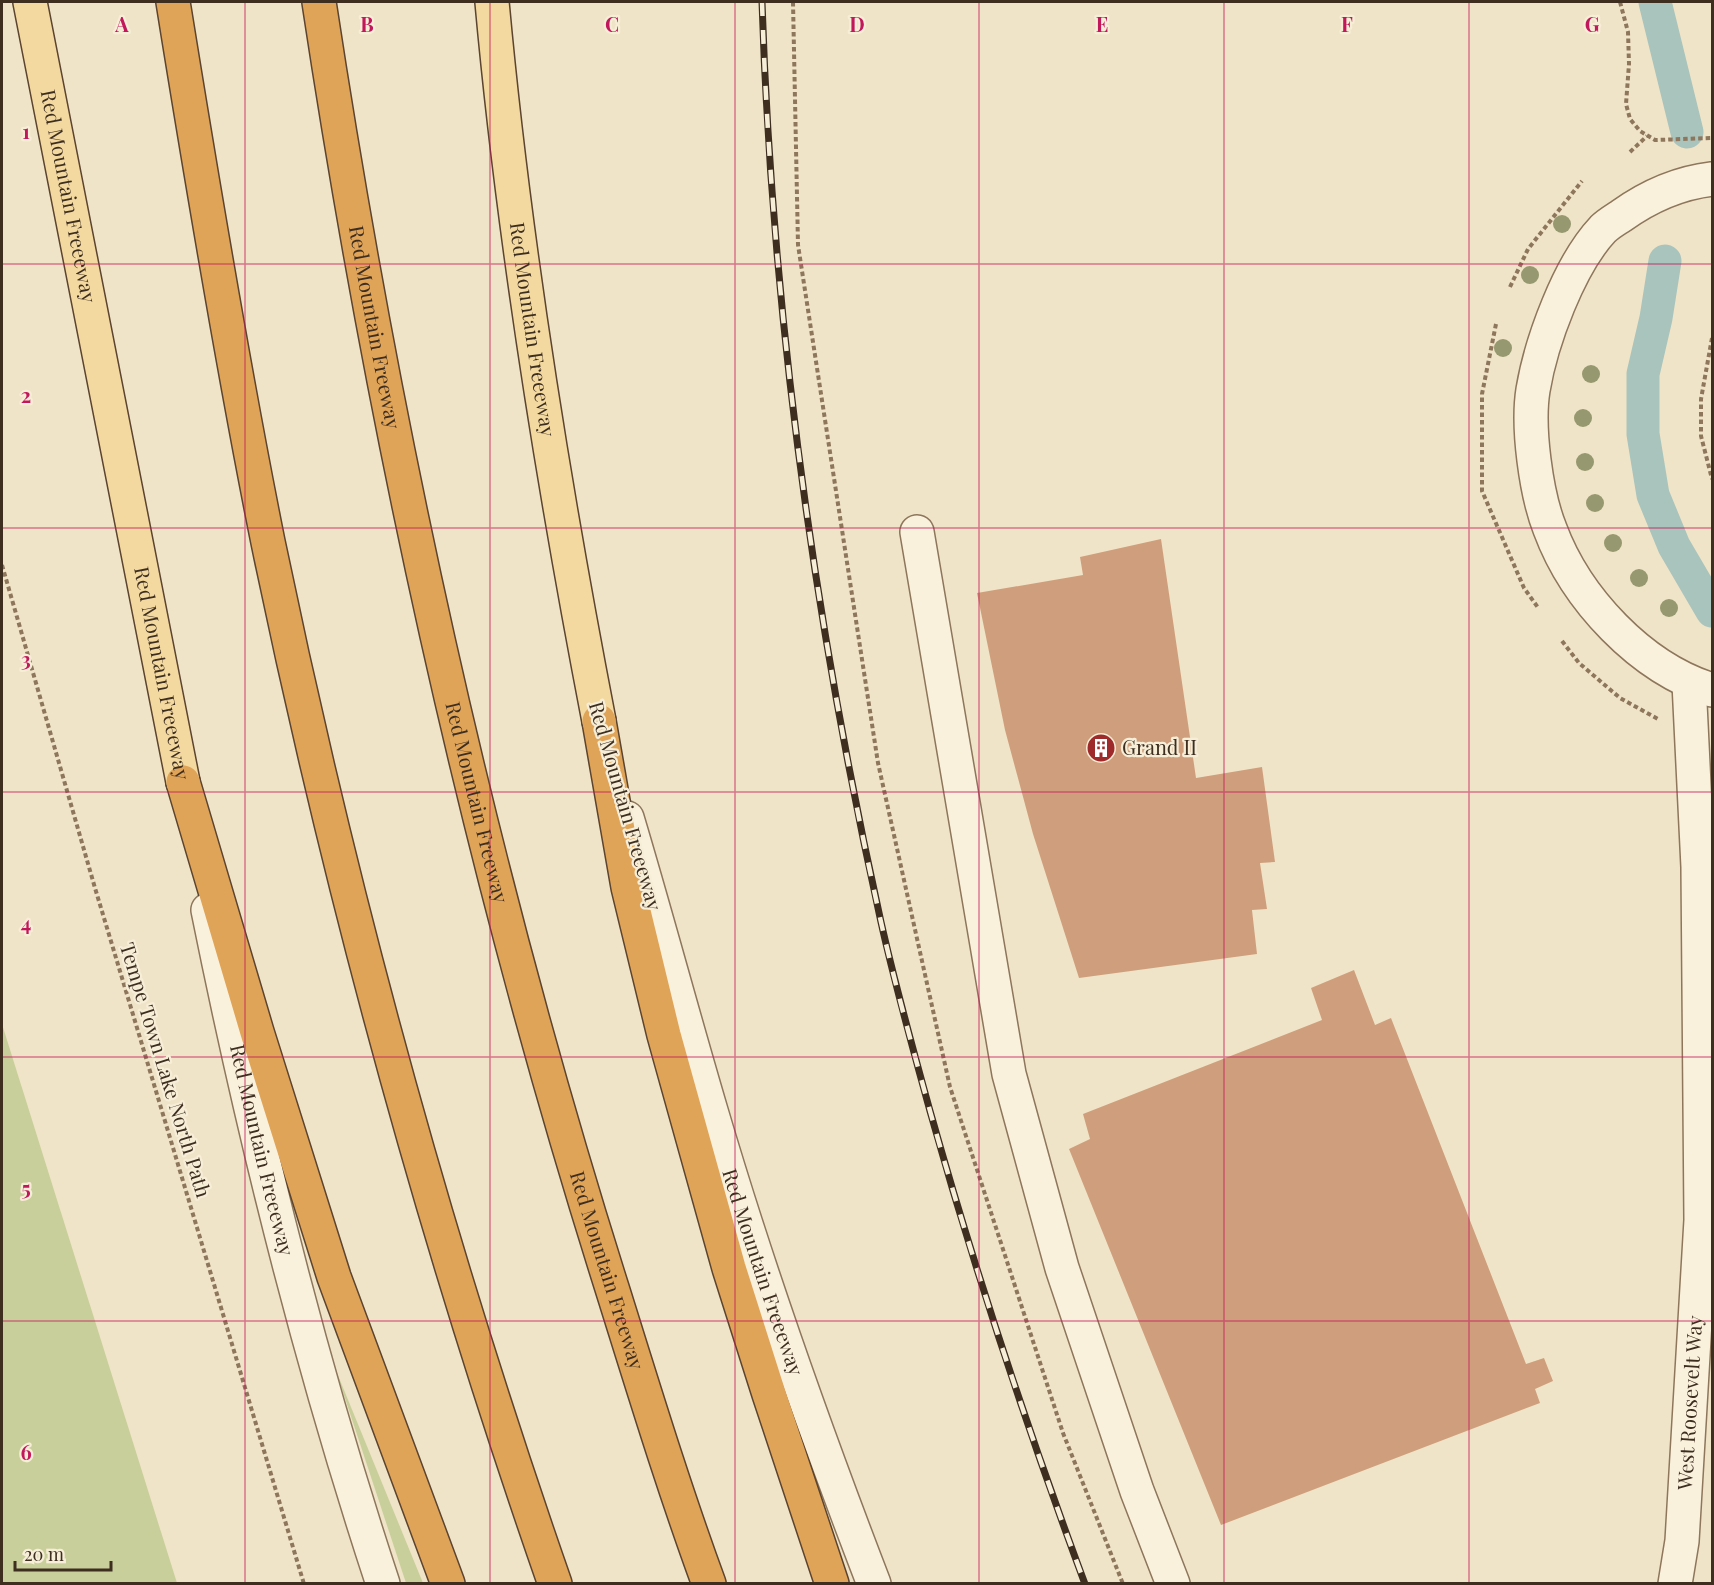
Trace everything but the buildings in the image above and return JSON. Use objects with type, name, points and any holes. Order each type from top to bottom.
[{"type":"highway","points":[[173,2],[222,302],[246,429],[293,656],[345,881],[405,1108],[444,1241],[503,1430],[555,1584]]},
{"type":"highway","name":"Red Mountain Freeway","points":[[320,2],[351,195],[390,410],[442,657],[492,870],[589,1216],[658,1436],[709,1584]]},
{"type":"highway","points":[[599,721],[628,887],[674,1070],[729,1268],[832,1584]]},
{"type":"highway","points":[[183,782],[257,1032],[334,1277],[448,1584]]},
{"type":"main road","name":"Red Mountain Freeeway","points":[[30,2],[183,782]]},
{"type":"main road","name":"Red Mountain Freeeway","points":[[492,2],[510,174],[536,359],[574,590],[599,721]]},
{"type":"street","points":[[1701,686],[1640,651],[1612,627],[1587,597],[1569,569],[1550,529],[1538,486],[1533,443],[1533,391],[1554,316],[1568,282],[1581,259],[1604,228],[1658,193],[1705,180]]},
{"type":"street","points":[[917,532],[1009,1074],[1062,1268],[1137,1491],[1173,1584]]},
{"type":"street","name":"West Roosevelt Way","points":[[1675,1584],[1682,1541],[1701,1220],[1698,867],[1701,686]]},
{"type":"street","name":"Red Mountain Freeeway","points":[[599,721],[708,1101],[747,1227],[817,1433],[874,1584]]},
{"type":"street","name":"Red Mountain Freeeway","points":[[183,782],[226,999],[278,1224],[340,1448],[383,1584]]},
{"type":"path","points":[[792,2],[798,245],[878,763],[950,1087],[1063,1433],[1123,1584]]},
{"type":"path","points":[[1620,2],[1628,32],[1629,64],[1626,104],[1630,119],[1640,131],[1655,140],[1713,138]]},
{"type":"path","points":[[1630,152],[1647,136]]},
{"type":"path","points":[[1510,286],[1528,249],[1582,181]]},
{"type":"path","points":[[1496,324],[1482,394],[1482,491],[1524,588],[1539,609]]},
{"type":"path","points":[[1713,338],[1701,399],[1701,436],[1713,479]]},
{"type":"path","name":"Tempe Town Lake North Path","points":[[2,565],[95,888],[304,1584]]},
{"type":"path","points":[[1562,641],[1579,663],[1620,698],[1660,720]]},
{"type":"green space","points":[[2,1024],[177,1583],[2,1583]]},
{"type":"green space","points":[[335,1368],[423,1583],[406,1583]]},
{"type":"waterway","points":[[1655,2],[1687,132]]},
{"type":"waterway","points":[[1665,261],[1656,318],[1643,374],[1643,434],[1653,495],[1674,546],[1712,611]]},
{"type":"railway","points":[[762,2],[775,234],[786,349],[817,580],[857,808],[892,969],[947,1171],[1003,1349],[1085,1584]]},
{"type":"place","name":"Grand II","points":[[1101,748]]}]
